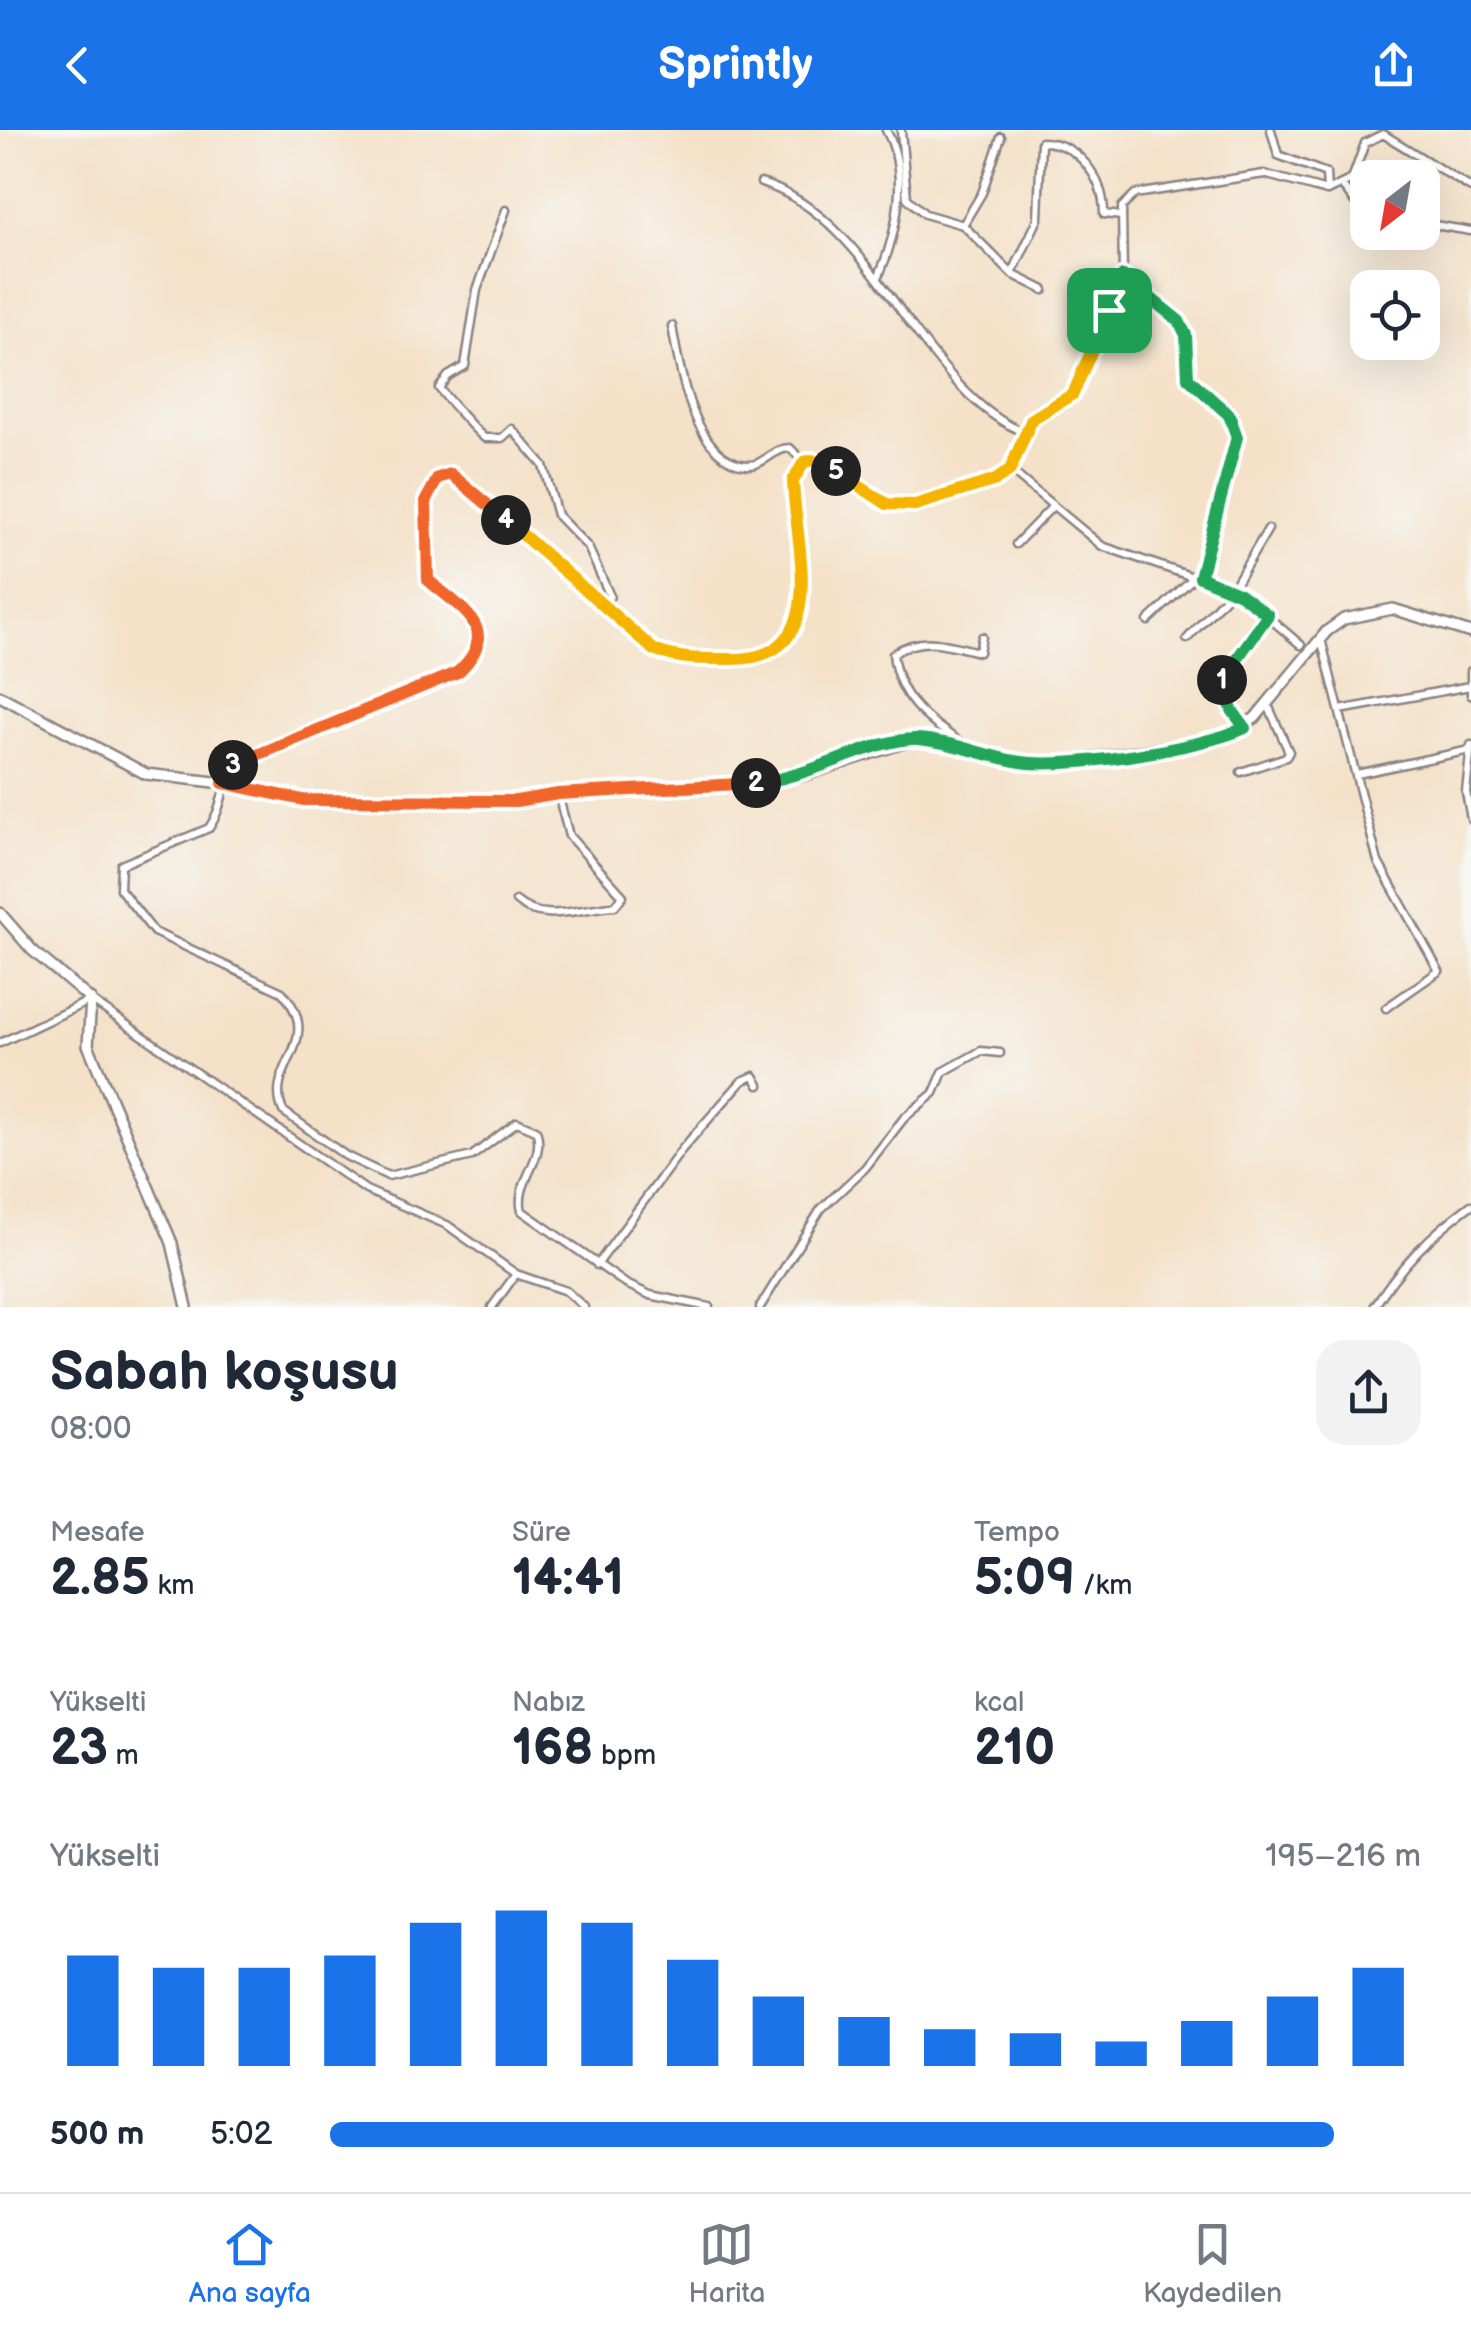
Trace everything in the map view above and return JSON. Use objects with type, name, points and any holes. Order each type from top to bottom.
[{"type":"main road","points":[[0,696],[146,774],[223,783],[303,800],[516,801],[558,794],[762,782],[804,774],[916,739],[1024,762],[1057,763],[1219,740],[1245,728],[1321,639],[1344,618],[1393,608],[1471,633]]},
{"type":"main road","points":[[0,913],[32,950],[90,1000],[88,1045],[172,1243],[187,1307]]},
{"type":"street","points":[[878,279],[890,251],[899,185],[893,142],[886,130]]},
{"type":"street","points":[[1271,130],[1278,155],[1326,173],[1327,191]]},
{"type":"street","points":[[902,131],[907,198],[925,214],[963,226],[1012,274],[1044,290]]},
{"type":"street","points":[[672,326],[683,390],[708,444],[745,465],[758,464],[783,447],[804,462],[823,462],[866,492],[898,506],[964,491],[1010,470],[1032,419],[1062,403],[1082,382],[1123,276],[1122,207],[1135,194],[1264,174],[1327,191],[1342,187],[1358,170],[1365,143],[1383,134],[1471,188]]},
{"type":"street","points":[[963,226],[982,193],[1001,137]]},
{"type":"street","points":[[1012,274],[1038,219],[1041,142],[1059,142],[1090,168],[1104,193],[1104,214],[1122,216]]},
{"type":"street","points":[[761,183],[784,190],[804,203],[878,279],[929,348],[1000,424],[1026,434]]},
{"type":"street","points":[[1342,187],[1350,196]]},
{"type":"street","points":[[506,210],[478,290],[465,366],[439,388],[472,421],[475,431],[485,438],[502,438],[512,429],[543,465],[557,515],[594,557],[599,579],[610,596],[602,608]]},
{"type":"street","points":[[1440,226],[1471,231]]},
{"type":"street","points":[[1123,276],[1179,321],[1186,335],[1188,378],[1229,415],[1237,437],[1197,577],[1148,622]]},
{"type":"street","points":[[709,1307],[650,1295],[597,1265],[522,1212],[521,1189],[539,1149],[539,1137],[528,1124],[508,1126],[472,1156],[388,1176],[346,1156],[283,1111],[278,1100],[282,1078],[299,1040],[295,1007],[282,992],[154,932],[136,914],[117,877],[121,865],[131,858],[188,840],[209,828],[216,818],[223,783],[234,763],[458,672],[473,658],[478,632],[470,615],[428,580],[426,500],[444,475],[451,474],[467,486],[637,638],[674,658],[757,659],[770,655],[794,628],[801,609],[793,481],[804,462]]},
{"type":"street","points":[[1010,470],[1051,508],[1102,546],[1232,590],[1302,645]]},
{"type":"street","points":[[1016,544],[1051,508]]},
{"type":"street","points":[[1187,639],[1232,590],[1268,529]]},
{"type":"street","points":[[1245,728],[1232,710],[1220,677],[1268,615]]},
{"type":"street","points":[[976,753],[913,709],[896,678],[893,654],[911,641],[940,642],[979,652],[982,637]]},
{"type":"street","points":[[1321,639],[1378,862],[1439,971],[1386,1008]]},
{"type":"street","points":[[1471,672],[1471,695]]},
{"type":"street","points":[[1340,710],[1470,686]]},
{"type":"street","points":[[1241,772],[1286,758],[1289,752],[1268,703]]},
{"type":"street","points":[[1357,774],[1471,748],[1466,792],[1471,819]]},
{"type":"street","points":[[516,901],[524,908],[560,914],[615,906],[622,896],[569,836],[558,794]]},
{"type":"street","points":[[0,1043],[90,1000],[366,1190],[448,1225],[516,1274],[566,1291],[584,1307]]},
{"type":"street","points":[[760,1307],[821,1209],[864,1168],[904,1118],[934,1093],[944,1072],[980,1051],[1000,1053]]},
{"type":"street","points":[[597,1265],[683,1148],[742,1080],[754,1076],[759,1086]]},
{"type":"street","points":[[1374,1307],[1398,1269],[1433,1232],[1471,1205]]},
{"type":"street","points":[[492,1307],[516,1274]]},
{"type":"route","points":[[1123,276],[1134,280],[1179,321],[1186,335],[1188,378],[1196,390],[1222,406],[1237,437],[1238,446],[1223,486],[1219,516],[1200,577],[1240,594],[1268,615],[1220,677],[1232,710],[1245,728],[1219,740],[1057,763],[1024,762],[916,739],[804,774],[762,782],[558,794],[516,801],[303,800],[223,783],[234,763],[458,672],[473,658],[478,632],[470,615],[428,580],[426,500],[438,478],[451,474],[467,486],[654,650],[674,658],[757,659],[781,647],[801,609],[793,481],[804,462],[823,462],[866,492],[898,506],[915,505],[996,480],[1010,470],[1019,456],[1032,419],[1062,403],[1082,382],[1109,310],[1123,276]]}]
